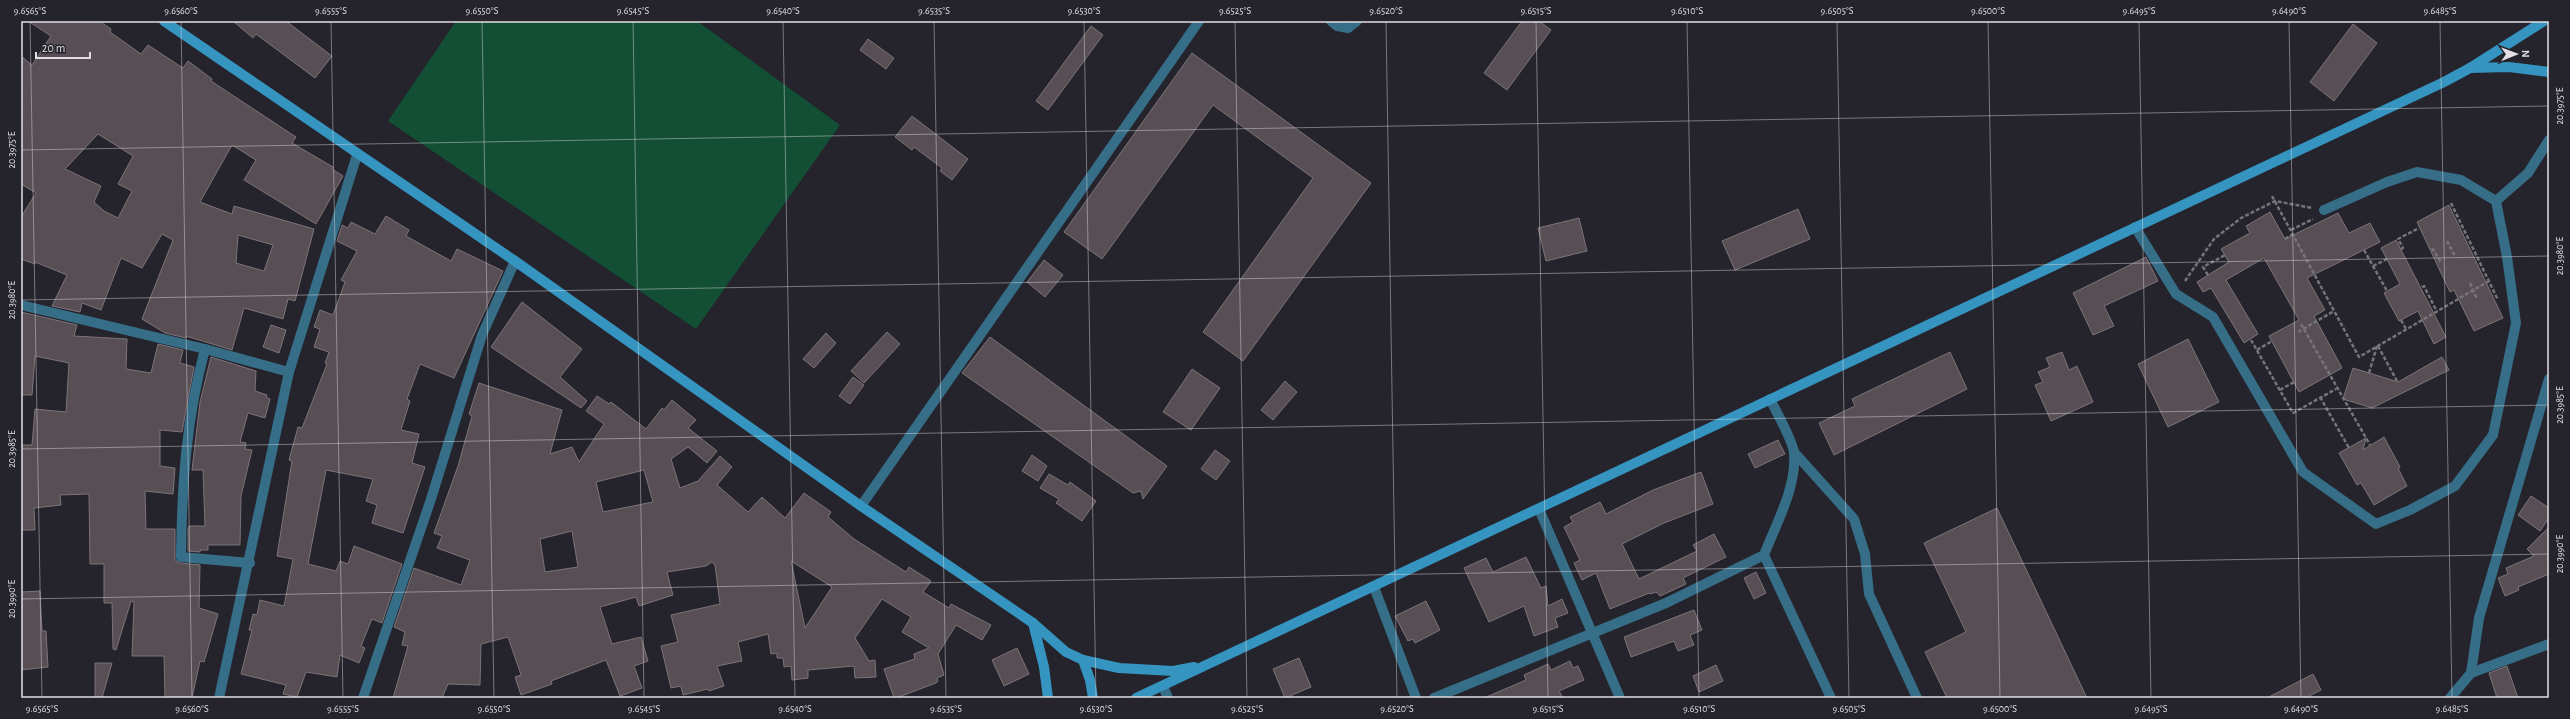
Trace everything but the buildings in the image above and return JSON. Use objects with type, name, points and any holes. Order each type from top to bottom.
[{"type":"street","points":[[164,21],[357,155],[515,261],[862,506],[1032,623],[1066,652],[1083,660],[1119,668],[1173,671],[1210,663]]},
{"type":"street","points":[[862,506],[1199,21]]},
{"type":"street","points":[[1331,21],[1338,26],[1348,28],[1357,21]]},
{"type":"street","points":[[1136,698],[2135,228],[2470,68],[2544,21]]},
{"type":"street","points":[[2470,68],[2509,67],[2549,72]]},
{"type":"street","points":[[2496,202],[2528,173],[2549,140]]},
{"type":"street","points":[[219,698],[250,563],[289,372],[357,155]]},
{"type":"street","points":[[2135,228],[2176,294],[2214,317],[2303,472],[2376,524],[2410,510],[2455,486],[2493,435],[2516,323],[2507,258],[2496,202],[2461,180],[2417,172],[2387,182],[2324,210]]},
{"type":"street","points":[[363,698],[430,502],[482,335],[515,261]]},
{"type":"street","points":[[21,305],[205,349],[289,372]]},
{"type":"street","points":[[205,349],[191,411],[182,485],[181,557],[250,563]]},
{"type":"street","points":[[2471,673],[2479,618],[2549,379]]},
{"type":"street","points":[[1770,399],[1794,452],[1854,519],[1865,554],[1868,594],[1917,698]]},
{"type":"street","points":[[1434,698],[1666,603],[1764,555],[1792,477],[1794,452]]},
{"type":"street","points":[[1539,509],[1620,698]]},
{"type":"street","points":[[1764,555],[1831,698]]},
{"type":"street","points":[[1374,587],[1416,698]]},
{"type":"street","points":[[1032,623],[1044,666],[1048,698]]},
{"type":"street","points":[[2450,698],[2471,673],[2549,644]]},
{"type":"street","points":[[1083,660],[1090,680],[1093,698]]},
{"type":"street","points":[[1162,686],[1168,698]]},
{"type":"path","points":[[2272,196],[2359,357],[2489,281]]},
{"type":"path","points":[[2176,294],[2214,239],[2241,218],[2275,201],[2324,210]]},
{"type":"path","points":[[2451,203],[2501,306]]},
{"type":"path","points":[[2291,230],[2314,218]]},
{"type":"path","points":[[2401,250],[2403,248],[2398,239],[2420,228]]},
{"type":"path","points":[[2285,239],[2293,234]]},
{"type":"path","points":[[2447,241],[2455,256]]},
{"type":"path","points":[[2432,248],[2441,262]]},
{"type":"path","points":[[2364,250],[2387,291]]},
{"type":"path","points":[[2208,275],[2203,267],[2225,255]]},
{"type":"path","points":[[2373,266],[2387,259]]},
{"type":"path","points":[[2470,283],[2477,299]]},
{"type":"path","points":[[2422,287],[2424,286],[2437,312]]},
{"type":"path","points":[[2298,332],[2334,311]]},
{"type":"path","points":[[2401,320],[2406,330]]},
{"type":"path","points":[[2301,324],[2336,389],[2370,446]]},
{"type":"path","points":[[2251,340],[2293,413],[2336,389]]},
{"type":"path","points":[[2257,350],[2272,341]]},
{"type":"path","points":[[2369,373],[2378,346]]},
{"type":"path","points":[[2378,346],[2397,381]]},
{"type":"path","points":[[2280,390],[2294,382]]},
{"type":"path","points":[[2320,397],[2349,448]]},
{"type":"green space","points":[[456,21],[697,21],[840,125],[696,329],[388,121]]}]
